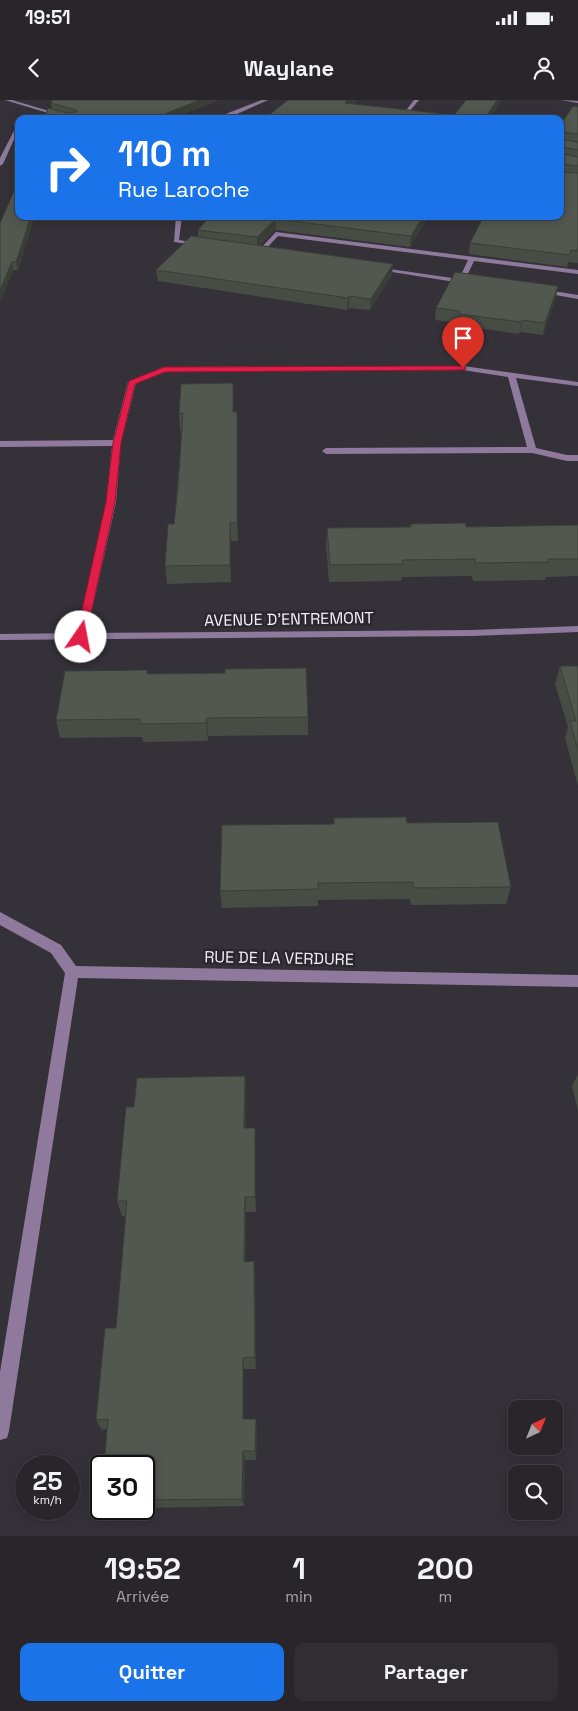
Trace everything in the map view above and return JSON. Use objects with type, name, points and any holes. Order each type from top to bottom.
[{"type":"street","points":[[7,100],[60,115]]},
{"type":"street","points":[[229,114],[266,100]]},
{"type":"street","points":[[406,112],[417,100]]},
{"type":"street","points":[[564,100],[578,102]]},
{"type":"street","points":[[24,112],[28,106]]},
{"type":"street","points":[[229,114],[234,115]]},
{"type":"street","points":[[0,164],[15,131]]},
{"type":"street","points":[[179,220],[176,241],[212,246]]},
{"type":"street","points":[[258,253],[276,234],[578,272]]},
{"type":"street","points":[[249,251],[268,254]]},
{"type":"street","points":[[461,281],[472,258]]},
{"type":"street","points":[[366,268],[480,284]]},
{"type":"street","points":[[529,290],[578,297]]},
{"type":"street","points":[[81,637],[110,502],[117,443],[132,382],[164,370],[463,368],[578,384]]},
{"type":"street","points":[[511,375],[532,450]]},
{"type":"street","points":[[0,444],[117,443]]},
{"type":"street","points":[[326,451],[532,450],[567,458],[578,458]]},
{"type":"street","name":"AVENUE D'ENTREMONT","points":[[0,637],[472,633],[578,629]]},
{"type":"street","points":[[0,918],[56,949],[72,972],[0,1431]]},
{"type":"street","name":"RUE DE LA VERDURE","points":[[72,972],[578,981]]},
{"type":"building","points":[[52,100],[200,100],[162,115],[45,115],[48,108],[67,113],[77,112],[76,110],[51,103]]},
{"type":"building","points":[[288,100],[348,100],[345,103],[454,115],[269,115]]},
{"type":"building","points":[[466,100],[497,100],[488,115],[454,115]]},
{"type":"building","points":[[573,106],[578,107],[578,134],[564,132],[564,120]]},
{"type":"building","points":[[564,140],[578,142],[578,150],[564,147]]},
{"type":"building","points":[[564,154],[578,157],[578,166],[564,164]]},
{"type":"building","points":[[564,172],[578,173],[578,251],[571,250],[569,255],[470,243],[482,220],[564,220]]},
{"type":"building","points":[[15,189],[15,220],[30,220],[16,262],[12,262],[0,290],[0,223]]},
{"type":"building","points":[[207,220],[275,220],[257,237],[198,230]]},
{"type":"building","points":[[284,220],[421,220],[411,236]]},
{"type":"building","points":[[191,236],[393,264],[371,299],[349,296],[348,298],[156,270]]},
{"type":"building","points":[[455,272],[558,286],[545,323],[522,320],[521,322],[459,314],[460,311],[436,308]]},
{"type":"building","points":[[233,383],[233,412],[237,412],[237,523],[230,523],[230,565],[165,566],[168,524],[174,524],[178,486],[183,413],[179,414],[181,384]]},
{"type":"building","points":[[465,523],[466,527],[578,525],[578,559],[548,559],[549,562],[475,563],[475,559],[402,560],[403,564],[330,565],[327,528],[411,527],[411,524]]},
{"type":"building","points":[[560,666],[578,666],[578,750],[570,721],[576,721]]},
{"type":"building","points":[[306,668],[308,717],[207,718],[206,723],[140,724],[140,719],[56,720],[65,671],[147,670],[147,674],[225,673],[225,669]]},
{"type":"building","points":[[406,817],[407,823],[498,822],[511,887],[414,888],[413,882],[318,883],[318,889],[220,891],[222,825],[334,824],[334,818]]},
{"type":"building","points":[[245,1076],[244,1128],[255,1128],[255,1197],[245,1197],[244,1262],[254,1261],[255,1357],[243,1358],[243,1419],[256,1419],[255,1451],[243,1451],[242,1499],[155,1500],[155,1455],[105,1455],[108,1419],[96,1420],[105,1328],[116,1328],[127,1201],[117,1201],[126,1107],[134,1107],[137,1078]]},
{"type":"route","points":[[81,637],[110,502],[117,443],[132,382],[164,370],[463,368]]}]
